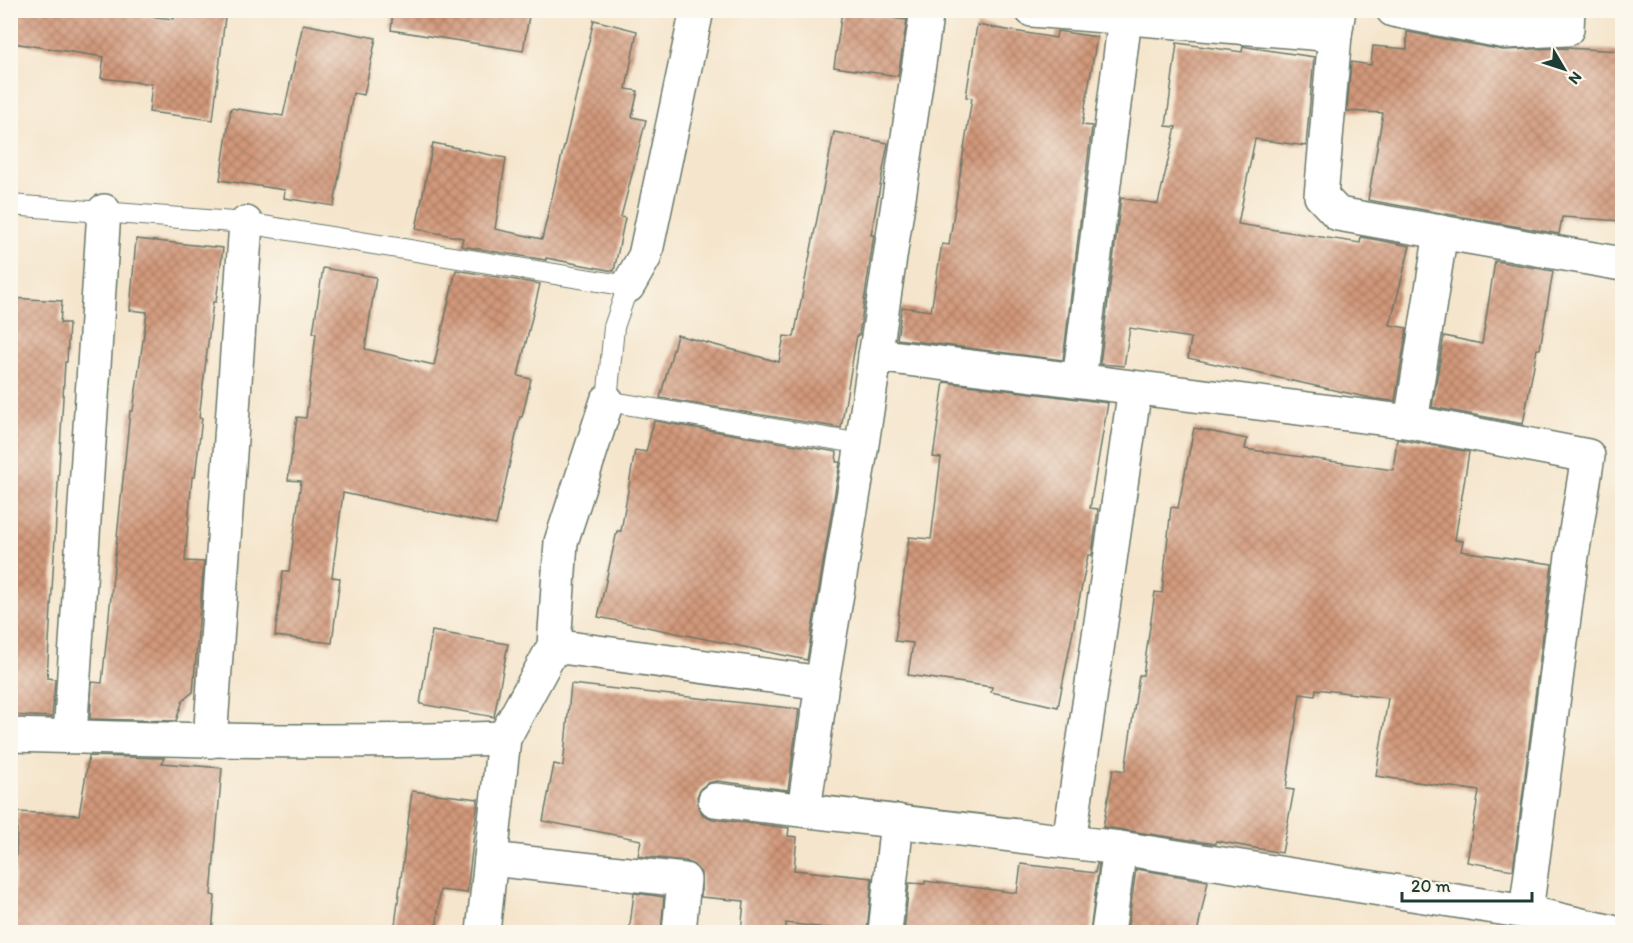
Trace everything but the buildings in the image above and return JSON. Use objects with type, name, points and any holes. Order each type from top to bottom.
[{"type":"street","points":[[628,286],[645,256],[697,10]]},
{"type":"street","points":[[804,810],[927,10]]},
{"type":"street","points":[[1032,10],[1125,18],[1337,23],[1321,196],[1338,214],[1623,264]]},
{"type":"street","points":[[1393,10],[1506,32],[1567,29],[1568,10]]},
{"type":"street","points":[[1079,380],[1125,18]]},
{"type":"street","points":[[70,736],[104,211]]},
{"type":"street","points":[[210,741],[246,223]]},
{"type":"street","points":[[1411,422],[1441,232]]},
{"type":"street","points":[[875,354],[1411,422],[1588,456],[1572,556],[1526,912]]},
{"type":"street","points":[[1069,842],[1135,388]]},
{"type":"street","points":[[483,933],[504,738],[554,646],[561,542],[607,401]]},
{"type":"street","points":[[554,646],[822,683]]},
{"type":"street","points":[[10,735],[210,741],[394,742],[504,738]]},
{"type":"street","points":[[715,800],[1120,848],[1526,912],[1612,933]]},
{"type":"street","points":[[885,933],[897,821]]},
{"type":"street","points":[[1108,933],[1120,848]]},
{"type":"street","points":[[491,859],[684,880],[679,933]]},
{"type":"lane","points":[[10,206],[246,223],[628,286],[614,327],[607,401],[862,444]]}]
